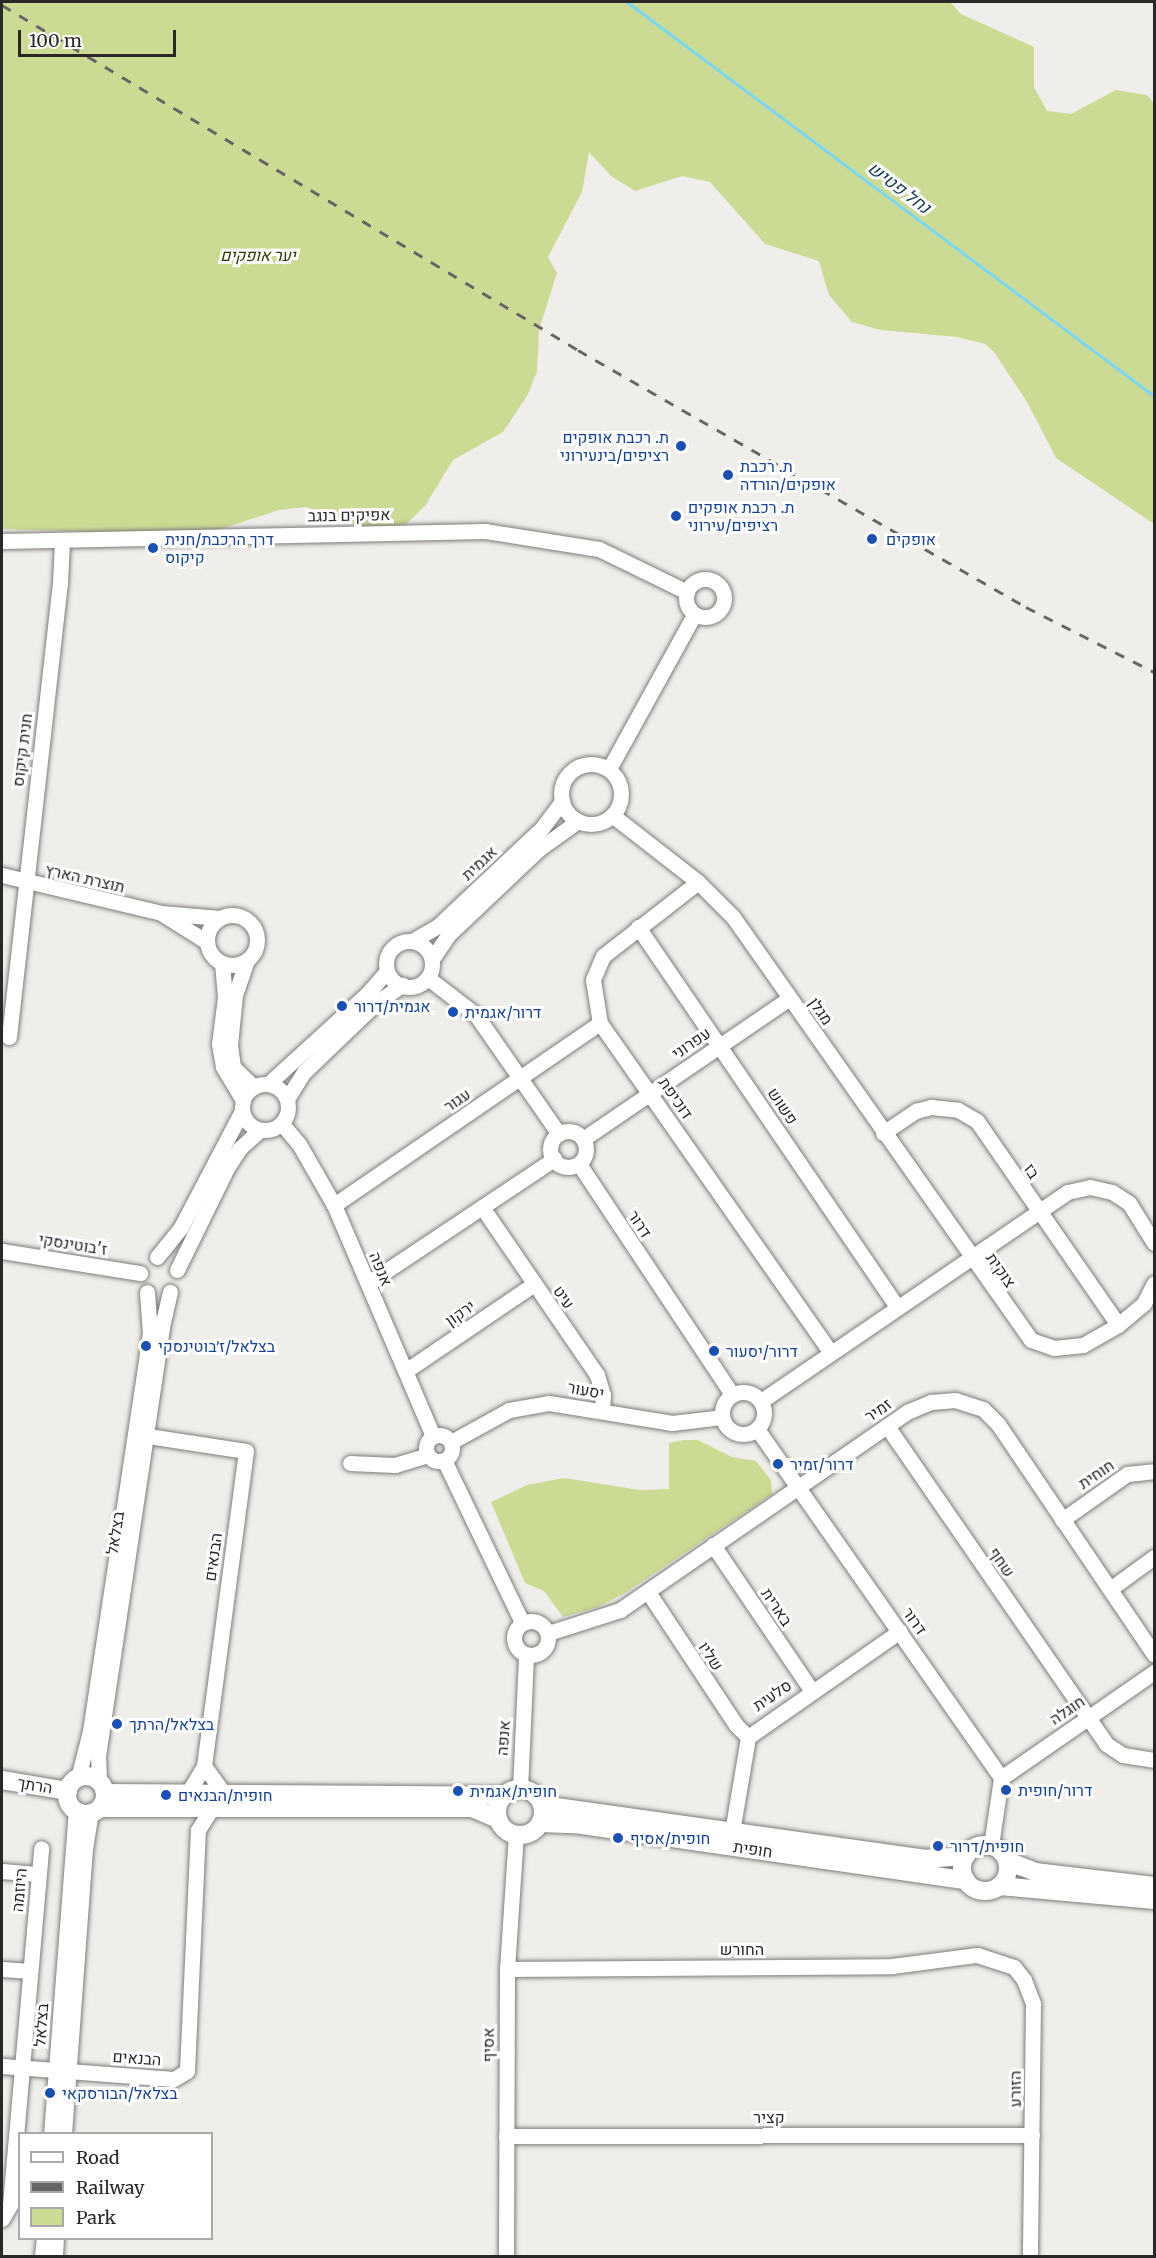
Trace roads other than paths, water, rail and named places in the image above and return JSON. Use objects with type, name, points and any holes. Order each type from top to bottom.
[{"type":"main road","name":"הרתך","points":[[2,1780],[73,1785],[90,1777],[94,1801]]},
{"type":"main road","points":[[73,1785],[69,1803],[186,1801],[224,1794],[534,1793],[541,1814],[530,1833],[516,1835],[505,1829],[498,1819],[472,1808],[212,1808],[186,1801]]},
{"type":"main road","points":[[498,1819],[498,1807],[512,1792]]},
{"type":"main road","name":"חופית","points":[[541,1814],[732,1832],[924,1859],[966,1856]]},
{"type":"main road","name":"חופית","points":[[541,1814],[599,1828],[966,1880]]},
{"type":"main road","points":[[1155,1886],[1035,1872],[1007,1861],[991,1846],[974,1848],[966,1856],[962,1868],[966,1880],[986,1891],[1000,1886],[1155,1900]]},
{"type":"main road","points":[[1000,1886],[1008,1875],[1007,1861]]},
{"type":"street","name":"אפיקים בנגב","points":[[2,541],[484,531],[599,549],[687,592]]},
{"type":"street","name":"חנית קיקוס","points":[[9,1037],[60,583],[62,540]]},
{"type":"street","points":[[703,579],[716,583],[722,590],[723,603],[713,616],[694,615],[687,605],[687,592],[703,579]]},
{"type":"street","points":[[609,769],[694,615]]},
{"type":"street","points":[[590,764],[609,769],[621,792],[612,815],[596,823],[578,821],[562,801],[562,785],[572,771],[590,764]]},
{"type":"street","name":"אגמית","points":[[412,941],[438,927],[542,828],[562,801]]},
{"type":"street","name":"מגלן","points":[[612,815],[698,882],[733,917],[969,1256]]},
{"type":"street","name":"אגמית","points":[[432,959],[448,935],[539,849],[578,821]]},
{"type":"street","name":"תוצרת הארץ","points":[[2,875],[161,913],[220,918]]},
{"type":"street","name":"דוכיפת","points":[[698,882],[614,945],[597,965],[593,998],[600,1023],[651,1092],[830,1351]]},
{"type":"street","name":"תוצרת הארץ","points":[[161,913],[207,942]]},
{"type":"street","points":[[247,960],[239,964],[222,963],[214,958],[207,942],[211,926],[220,918],[239,916],[252,925],[256,947],[247,960],[235,995],[230,1045],[233,1067],[261,1085],[279,1089],[287,1099],[288,1112],[282,1124],[260,1130],[240,1148],[227,1168],[177,1270],[177,1282],[171,1292],[156,1296],[147,1292],[140,1273],[147,1262],[157,1257],[181,1227],[243,1106],[261,1085],[367,994],[387,971],[387,958],[393,947],[412,941],[427,949],[432,959],[428,978],[416,986],[402,985],[376,1003],[304,1072],[287,1099]]},
{"type":"street","name":"פשוש","points":[[638,927],[897,1307]]},
{"type":"street","points":[[222,963],[225,997],[219,1044],[223,1067],[250,1125],[260,1130]]},
{"type":"street","points":[[387,971],[402,985]]},
{"type":"street","points":[[428,978],[476,1016],[559,1134]]},
{"type":"street","name":"עפרוני","points":[[583,1139],[790,998]]},
{"type":"street","name":"עגור","points":[[334,1205],[600,1023]]},
{"type":"street","name":"בז","points":[[883,1132],[916,1111],[931,1107],[967,1113],[986,1132],[1036,1210],[1118,1325]]},
{"type":"street","name":"אנפה","points":[[282,1124],[299,1144],[334,1205],[407,1370],[433,1436]]},
{"type":"street","points":[[574,1132],[583,1139],[586,1149],[579,1164],[565,1167],[554,1160],[552,1143],[559,1134],[574,1132]]},
{"type":"street","points":[[368,1283],[554,1160]]},
{"type":"street","name":"דרור","points":[[579,1164],[732,1394]]},
{"type":"street","name":"צוקית","points":[[1155,1243],[1129,1203],[1101,1188],[1067,1192],[1036,1210],[969,1256],[1020,1330],[1042,1346],[1083,1345],[1118,1325],[1143,1303],[1155,1283]]},
{"type":"street","name":"עיט","points":[[482,1207],[597,1375],[603,1395],[602,1411]]},
{"type":"street","name":"ז'בוטינסקי","points":[[2,1251],[140,1273]]},
{"type":"street","points":[[761,1401],[969,1256]]},
{"type":"street","points":[[157,1257],[169,1260],[177,1270]]},
{"type":"street","name":"ירקון","points":[[407,1370],[534,1284]]},
{"type":"street","name":"בצלאל","points":[[73,1785],[90,1731],[145,1368],[150,1334],[147,1292]]},
{"type":"street","name":"בצלאל","points":[[51,2132],[62,2070],[98,1756],[148,1436],[163,1322],[171,1292]]},
{"type":"street","points":[[748,1392],[761,1401],[764,1416],[757,1429],[736,1433],[722,1417],[722,1406],[732,1394],[748,1392]]},
{"type":"street","name":"זמיר","points":[[548,1633],[606,1617],[648,1592],[886,1426],[931,1402],[955,1400],[983,1409],[998,1424],[1155,1654]]},
{"type":"street","name":"יסעור","points":[[451,1442],[486,1420],[530,1405],[568,1403],[672,1423],[722,1417]]},
{"type":"street","name":"שחף","points":[[886,1426],[1088,1718]]},
{"type":"street","name":"דרור","points":[[757,1429],[800,1486],[1001,1778]]},
{"type":"street","name":"הבנאים","points":[[148,1436],[246,1451],[204,1766],[186,1801]]},
{"type":"street","points":[[433,1436],[445,1436],[451,1442],[452,1452],[444,1460],[436,1461],[427,1455],[427,1442],[433,1436]]},
{"type":"street","points":[[350,1463],[395,1465],[427,1455]]},
{"type":"street","points":[[444,1460],[522,1623]]},
{"type":"street","name":"חוחית","points":[[1062,1520],[1127,1474],[1155,1471]]},
{"type":"street","name":"בארית","points":[[713,1545],[812,1690]]},
{"type":"street","points":[[1110,1589],[1155,1557]]},
{"type":"street","name":"שליו","points":[[648,1592],[736,1725],[748,1737]]},
{"type":"street","points":[[538,1622],[548,1633],[542,1652],[526,1654],[517,1648],[514,1637],[522,1623],[538,1622]]},
{"type":"street","name":"סלעית","points":[[748,1737],[900,1630]]},
{"type":"street","name":"אנפה","points":[[512,1792],[526,1654]]},
{"type":"street","name":"חוגלה","points":[[1001,1778],[1155,1672]]},
{"type":"street","points":[[1088,1718],[1113,1750],[1155,1760]]},
{"type":"street","points":[[732,1832],[748,1737]]},
{"type":"street","points":[[204,1766],[224,1794]]},
{"type":"street","points":[[991,1846],[1001,1778]]},
{"type":"street","points":[[186,1801],[198,1830]]},
{"type":"street","name":"הבנאים","points":[[62,2070],[174,2079],[187,2071],[198,1830],[212,1808]]},
{"type":"street","name":"אסיף","points":[[506,2256],[507,1969],[516,1835]]},
{"type":"street","name":"היוזמה","points":[[2,2219],[10,2205],[9,2145],[22,2067],[41,1848]]},
{"type":"street","points":[[2,1871],[39,1874]]},
{"type":"street","name":"החורש","points":[[507,1969],[892,1966],[977,1955]]},
{"type":"street","name":"הזורע","points":[[977,1955],[1014,1967],[1031,1993],[1030,2256]]},
{"type":"street","points":[[2,1969],[30,1971]]},
{"type":"street","points":[[2,2066],[62,2070]]},
{"type":"street","name":"בצלאל","points":[[62,2070],[64,2132]]},
{"type":"street","name":"קציר","points":[[506,2136],[1032,2135]]},
{"type":"street","points":[[42,2256],[44,2240]]},
{"type":"street","points":[[55,2256],[56,2240]]},
{"type":"waterway","name":"נחל פטיש","points":[[627,2],[1154,396]]},
{"type":"railway","points":[[2,5],[578,350],[1026,607],[1154,672]]},
{"type":"place","name":"ת. רכבת אופקים רציפים/בינעירוני","points":[[681,446]]},
{"type":"place","name":"ת. רכבת אופקים/הורדה","points":[[728,475]]},
{"type":"place","name":"ת. רכבת אופקים רציפים/עירוני","points":[[676,516]]},
{"type":"place","name":"אופקים","points":[[872,539]]},
{"type":"place","name":"דרך הרכבת/חנית קיקוס","points":[[153,548]]},
{"type":"place","name":"אגמית/דרור","points":[[342,1006]]},
{"type":"place","name":"דרור/אגמית","points":[[453,1012]]},
{"type":"place","name":"בצלאל/ז׳בוטינסקי","points":[[146,1346]]},
{"type":"place","name":"דרור/יסעור","points":[[714,1351]]},
{"type":"place","name":"דרור/זמיר","points":[[778,1464]]},
{"type":"place","name":"בצלאל/הרתך","points":[[117,1724]]},
{"type":"place","name":"דרור/חופית","points":[[1006,1790]]},
{"type":"place","name":"חופית/אגמית","points":[[458,1791]]},
{"type":"place","name":"חופית/הבנאים","points":[[166,1795]]},
{"type":"place","name":"חופית/אסיף","points":[[618,1838]]},
{"type":"place","name":"חופית/דרור","points":[[938,1846]]},
{"type":"place","name":"בצלאל/הבורסקאי","points":[[50,2093]]},
{"type":"park label","name":"יער אופקים","points":[[258,255]]}]
